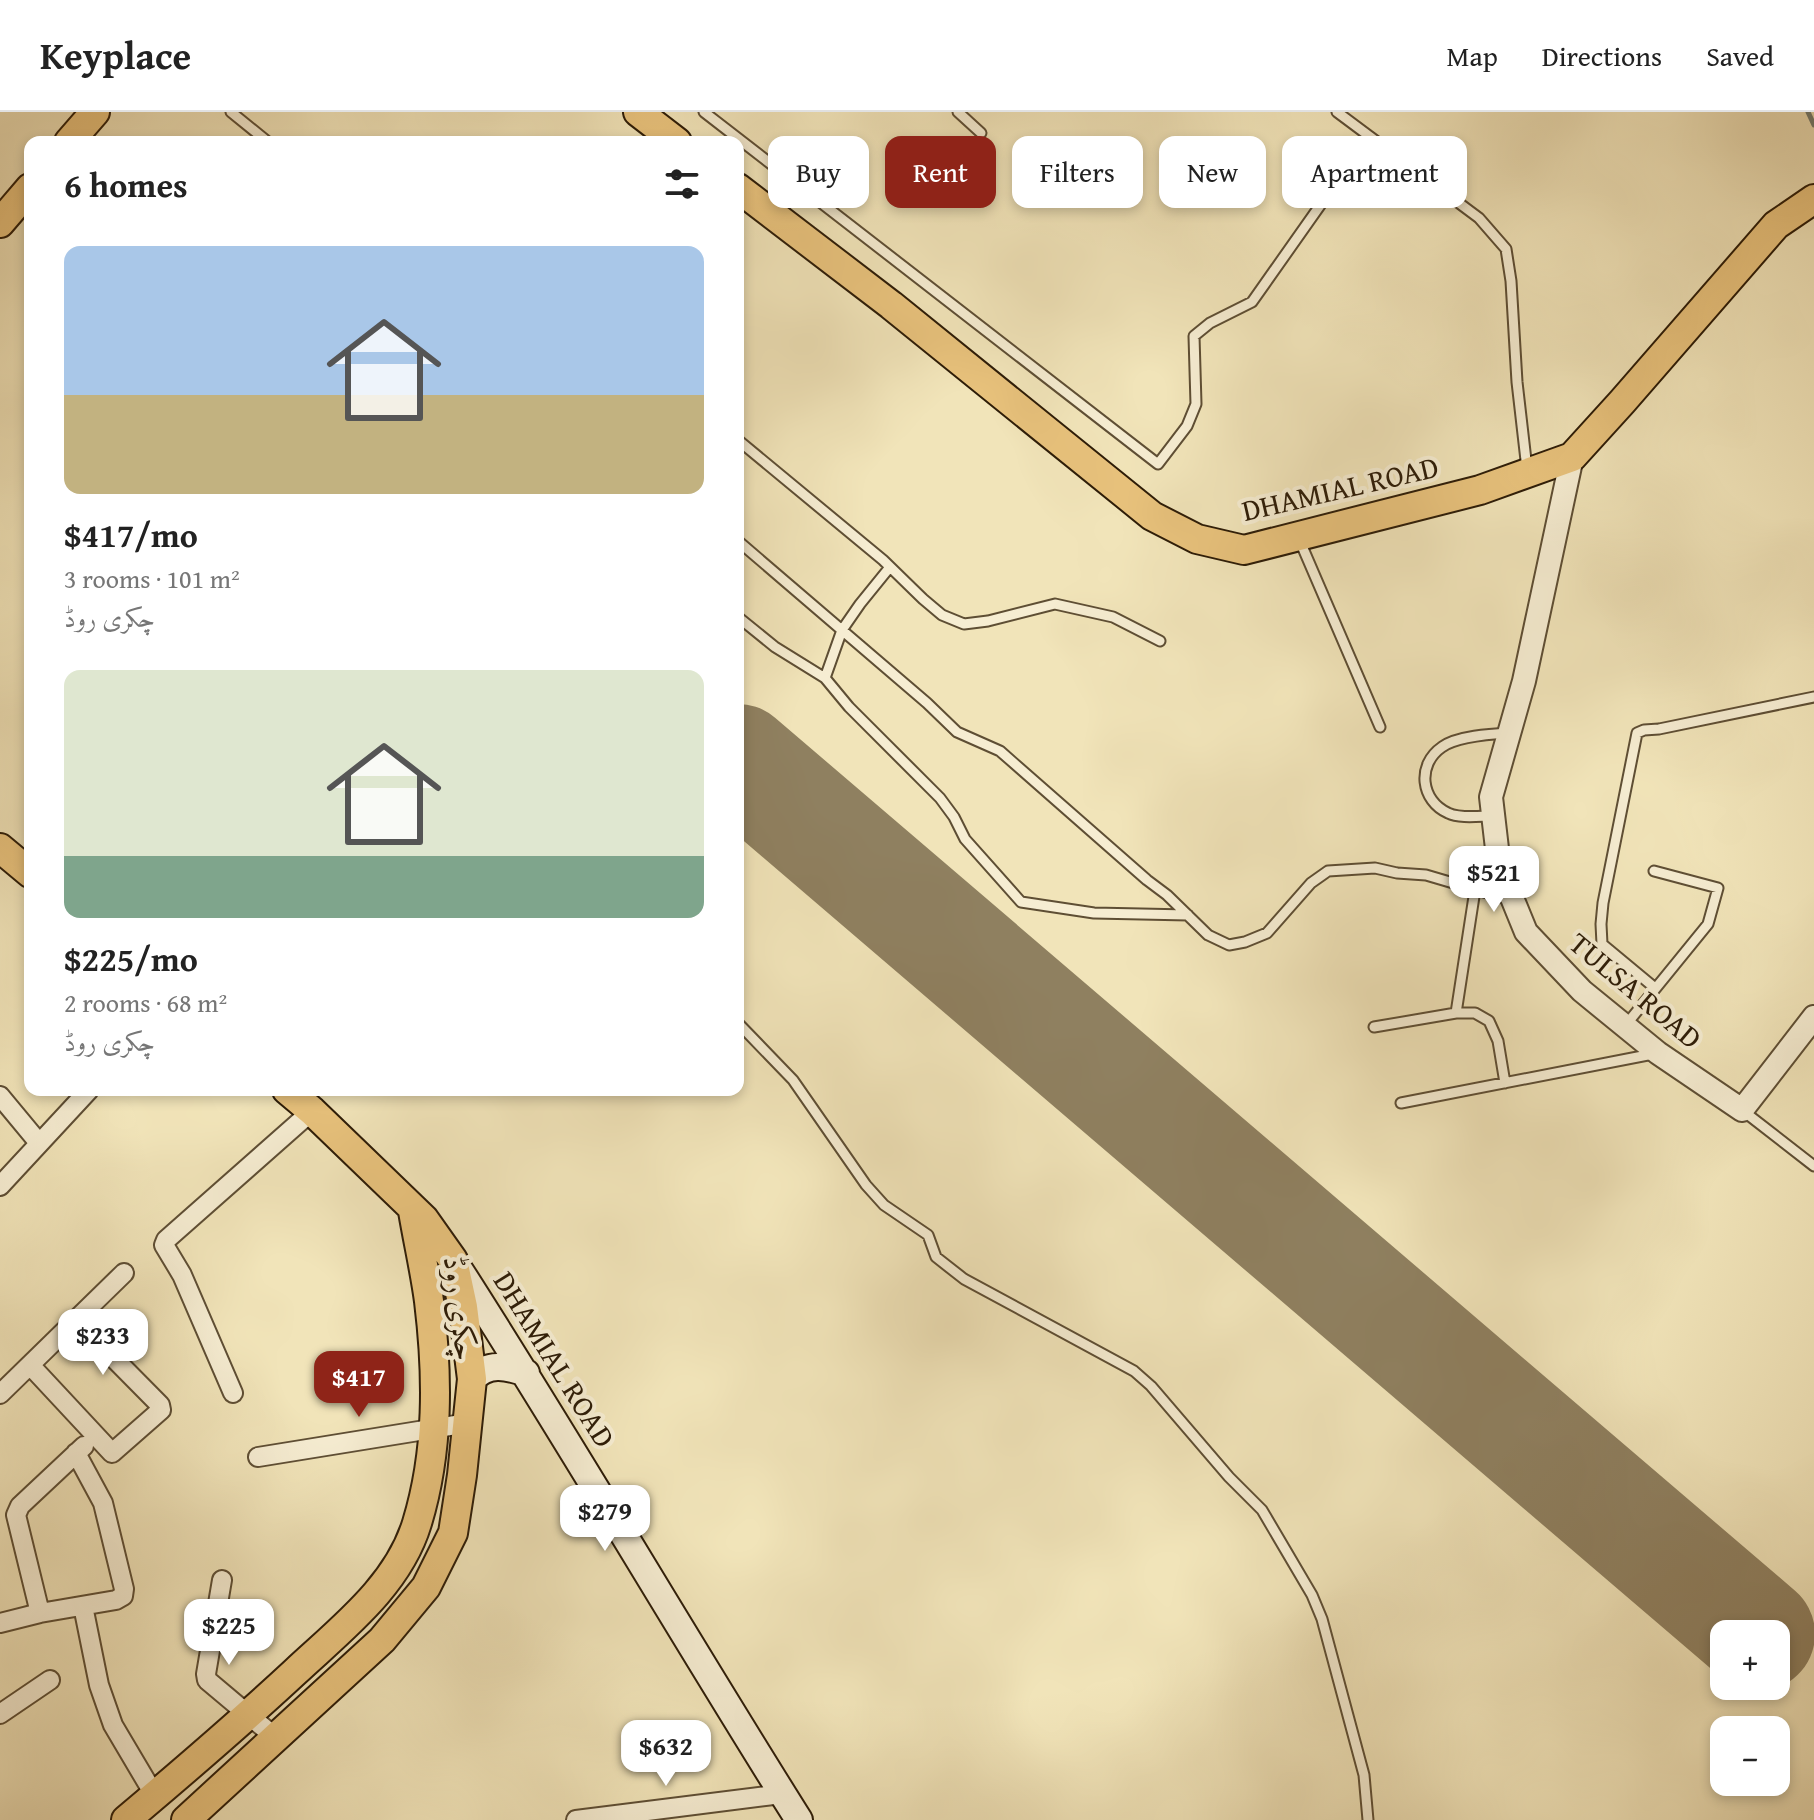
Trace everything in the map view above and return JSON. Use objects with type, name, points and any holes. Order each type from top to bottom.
[{"type":"main road","points":[[74,136],[95,112]]},
{"type":"main road","points":[[638,112],[669,136]]},
{"type":"main road","name":"DHAMIAL ROAD","points":[[744,193],[891,305],[1152,516],[1197,539],[1244,550],[1480,490],[1572,457],[1776,225],[1814,199]]},
{"type":"main road","points":[[0,223],[24,195]]},
{"type":"main road","points":[[0,848],[24,868]]},
{"type":"main road","name":"DHAMIAL ROAD","points":[[294,1096],[424,1219],[453,1260],[526,1373],[799,1820]]},
{"type":"main road","name":"چکری روڈ","points":[[126,1820],[248,1715],[386,1583],[416,1525],[435,1428],[436,1378],[428,1297],[413,1209]]},
{"type":"main road","name":"چکری روڈ","points":[[186,1820],[382,1640],[426,1587],[453,1533],[472,1379],[463,1307],[453,1260]]},
{"type":"main road","points":[[472,1379],[495,1366],[526,1373]]},
{"type":"street","name":"TULSA ROAD","points":[[1572,457],[1524,681],[1491,797],[1499,866],[1526,932],[1582,991],[1658,1053],[1742,1110]]},
{"type":"street","points":[[1742,1110],[1814,1017]]},
{"type":"street","points":[[0,1096],[39,1143]]},
{"type":"street","points":[[0,1186],[83,1096]]},
{"type":"street","points":[[233,1393],[182,1275],[164,1245],[312,1111]]},
{"type":"street","points":[[0,1394],[124,1273]]},
{"type":"street","points":[[30,1365],[110,1452],[115,1452],[161,1410],[76,1320]]},
{"type":"street","points":[[258,1457],[468,1423]]},
{"type":"street","points":[[40,1613],[16,1515],[20,1506],[95,1435]]},
{"type":"street","points":[[0,1623],[116,1600],[123,1596],[124,1589],[103,1503],[76,1453]]},
{"type":"street","points":[[222,1580],[207,1680],[276,1738]]},
{"type":"street","points":[[83,1606],[99,1685],[113,1725],[155,1796]]},
{"type":"street","points":[[0,1714],[50,1680]]},
{"type":"street","points":[[576,1820],[690,1813],[782,1794]]},
{"type":"lane","points":[[231,112],[261,136]]},
{"type":"lane","points":[[704,112],[735,136]]},
{"type":"lane","points":[[958,112],[981,133]]},
{"type":"lane","points":[[1337,112],[1369,136]]},
{"type":"lane","points":[[744,143],[1158,464],[1187,426],[1196,404],[1194,336],[1210,323],[1252,302],[1318,208]]},
{"type":"lane","points":[[1466,208],[1479,218],[1506,249],[1528,473]]},
{"type":"lane","points":[[744,445],[890,567],[942,615],[964,624],[1055,604],[1113,617],[1160,641]]},
{"type":"lane","points":[[1298,536],[1380,727]]},
{"type":"lane","points":[[744,546],[957,732],[1000,751],[1208,935],[1229,945],[1267,933],[1311,883],[1328,871],[1375,868],[1426,875],[1513,901]]},
{"type":"lane","points":[[825,678],[842,630],[890,567]]},
{"type":"lane","points":[[744,622],[775,647],[825,678],[849,707],[940,798],[965,839],[1021,902],[1094,913],[1188,915]]},
{"type":"lane","points":[[1655,988],[1602,944],[1603,903],[1637,733],[1814,697]]},
{"type":"lane","points":[[1493,816],[1445,812],[1428,794],[1424,783],[1425,770],[1432,756],[1443,746],[1482,734],[1509,733]]},
{"type":"lane","points":[[1625,1026],[1708,924],[1718,888],[1654,871]]},
{"type":"lane","points":[[1456,1013],[1475,890]]},
{"type":"lane","points":[[1374,1027],[1456,1013],[1475,1013],[1489,1021],[1498,1041],[1505,1083]]},
{"type":"lane","points":[[744,1029],[793,1080],[866,1185],[884,1205],[928,1235],[936,1257],[964,1279],[1134,1371],[1262,1510],[1312,1595],[1322,1619],[1364,1775],[1368,1820]]},
{"type":"lane","points":[[1401,1103],[1658,1053]]},
{"type":"lane","points":[[1742,1110],[1814,1166]]},
{"type":"waterway","points":[[1808,112],[1814,125]]},
{"type":"runway","points":[[744,766],[1742,1620]]}]
